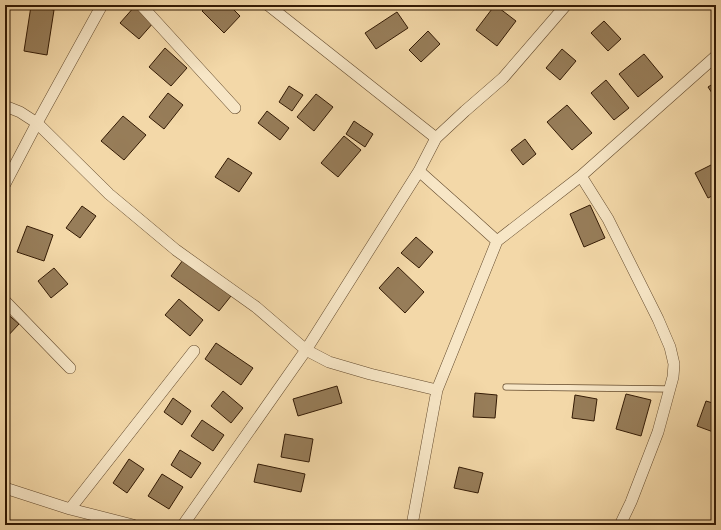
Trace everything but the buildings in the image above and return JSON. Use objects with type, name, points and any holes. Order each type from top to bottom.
[{"type":"street","points":[[5,184],[102,5]]},
{"type":"street","points":[[140,5],[235,108]]},
{"type":"street","points":[[268,5],[436,138]]},
{"type":"street","points":[[183,525],[306,350],[419,172],[436,138],[465,110],[503,78],[566,5]]},
{"type":"street","points":[[412,525],[437,390],[497,241],[580,176],[716,56]]},
{"type":"street","points":[[5,106],[20,112],[37,123],[108,194],[176,250],[256,307],[306,350],[329,362],[370,374],[437,390]]},
{"type":"street","points":[[419,172],[497,241]]},
{"type":"street","points":[[580,176],[608,219],[658,319],[670,346],[674,364],[673,377],[658,432],[631,502],[620,525]]},
{"type":"street","points":[[5,301],[70,368]]},
{"type":"street","points":[[70,509],[194,351]]},
{"type":"street","points":[[5,488],[70,509],[133,525]]},
{"type":"lane","points":[[506,387],[670,389]]}]
